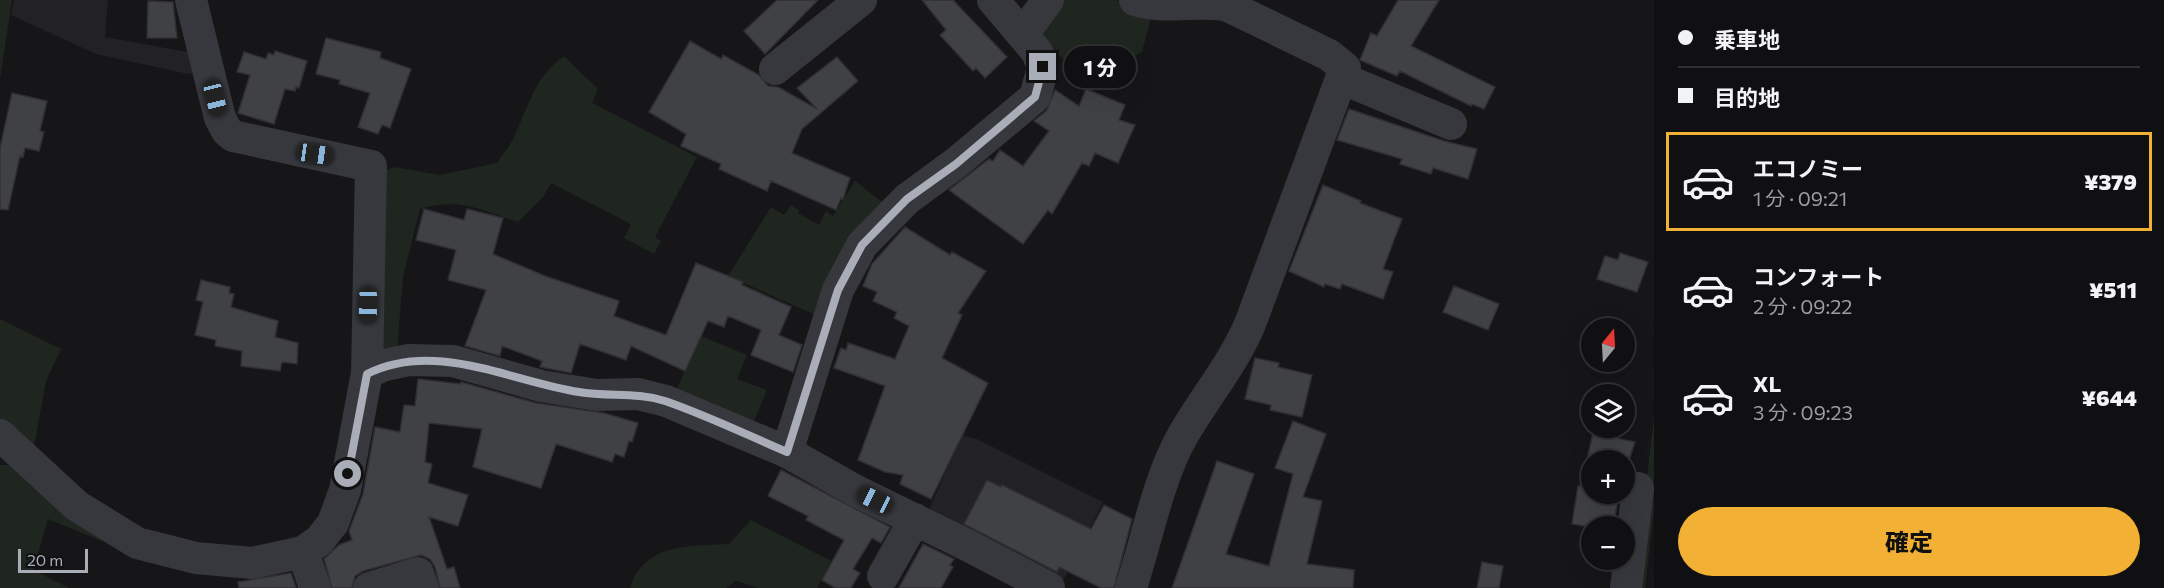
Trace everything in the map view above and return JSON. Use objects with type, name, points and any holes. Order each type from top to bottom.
[{"type":"street","points":[[0,435],[77,506],[116,532],[137,543],[249,575],[303,552],[318,541],[333,523],[347,480],[367,374],[371,166],[233,136],[227,131],[220,118],[191,0]]},
{"type":"street","points":[[775,69],[861,0]]},
{"type":"street","points":[[787,452],[838,290],[862,245],[907,199],[956,164],[1035,97],[1043,67],[1037,52],[993,0]]},
{"type":"street","points":[[1023,34],[1048,0]]},
{"type":"street","points":[[1131,588],[1173,457],[1182,436],[1239,350],[1345,68],[1329,55],[1226,5],[1210,1],[1169,6],[1135,0]]},
{"type":"street","points":[[1341,78],[1451,124]]},
{"type":"street","points":[[367,374],[385,365],[409,360],[453,362],[541,386],[597,395],[638,394],[666,401],[787,452],[856,491],[1049,588]]},
{"type":"street","points":[[1626,588],[1638,488]]},
{"type":"street","points":[[883,576],[915,519]]},
{"type":"street","points":[[303,552],[315,588]]},
{"type":"street","points":[[369,588],[418,573],[423,588]]},
{"type":"shaded area","points":[[0,0],[12,0],[0,79]]},
{"type":"shaded area","points":[[14,0],[108,0],[105,37],[188,52],[200,71],[188,74],[96,54],[11,15]]},
{"type":"shaded area","points":[[1057,0],[1115,0],[1153,10],[1142,52],[1094,77],[1077,71],[1034,33]]},
{"type":"shaded area","points":[[564,56],[598,89],[592,103],[697,157],[655,237],[661,241],[654,254],[624,238],[631,224],[551,183],[543,197],[518,222],[470,206],[447,204],[420,209],[403,277],[397,351],[382,352],[383,172],[394,167],[440,175],[497,163],[513,139],[545,73]]},
{"type":"shaded area","points":[[855,181],[885,204],[820,317],[728,276],[771,207],[784,215],[791,205],[799,210],[798,213],[819,225],[826,211],[833,216]]},
{"type":"shaded area","points":[[0,319],[61,349],[46,381],[33,452],[0,422]]},
{"type":"shaded area","points":[[701,336],[747,355],[737,379],[767,390],[752,426],[674,395]]},
{"type":"shaded area","points":[[1654,417],[1654,509],[1645,588],[1634,588]]},
{"type":"shaded area","points":[[962,435],[977,439],[1103,502],[1063,581],[928,512]]},
{"type":"shaded area","points":[[0,465],[17,465],[106,534],[102,541],[48,519],[33,570],[69,588],[0,588]]},
{"type":"shaded area","points":[[751,520],[831,561],[817,588],[759,588],[736,581],[726,588],[630,588],[637,573],[646,562],[657,555],[684,547],[729,544]]},
{"type":"building","points":[[777,0],[818,0],[765,54],[744,31]]},
{"type":"building","points":[[922,0],[953,0],[1007,57],[985,78],[976,68],[973,71],[940,35],[946,30]]},
{"type":"building","points":[[1398,0],[1439,0],[1411,46],[1495,87],[1484,109],[1472,104],[1471,106],[1400,71],[1397,76],[1360,60],[1371,33],[1377,36]]},
{"type":"building","points":[[148,1],[173,2],[177,38],[147,38]]},
{"type":"building","points":[[326,38],[381,52],[380,58],[411,69],[390,128],[382,125],[378,134],[358,127],[370,93],[339,84],[340,80],[316,74]]},
{"type":"building","points":[[690,41],[721,59],[723,55],[759,75],[768,86],[778,87],[817,109],[797,88],[837,57],[858,81],[802,129],[792,153],[850,178],[843,199],[841,198],[836,210],[771,181],[767,191],[719,169],[721,164],[681,146],[686,134],[649,112]]},
{"type":"building","points":[[275,51],[307,61],[299,88],[296,87],[295,91],[285,89],[274,124],[238,113],[250,75],[237,72],[244,52],[266,59],[268,53],[274,55]]},
{"type":"building","points":[[1086,89],[1125,105],[1119,120],[1135,125],[1118,163],[1095,153],[1089,166],[1082,163],[1052,214],[1048,210],[1023,244],[949,190],[989,159],[993,161],[1000,150],[1023,166],[1049,131],[1034,121],[1047,110],[1055,90],[1079,106]]},
{"type":"building","points":[[12,93],[47,101],[40,131],[44,132],[39,151],[25,148],[23,157],[20,156],[8,210],[0,209],[0,148]]},
{"type":"building","points":[[1349,109],[1444,141],[1477,149],[1468,179],[1433,168],[1431,174],[1400,164],[1402,159],[1337,140]]},
{"type":"building","points":[[1323,185],[1361,201],[1360,203],[1402,219],[1383,269],[1393,272],[1383,299],[1342,284],[1340,289],[1325,284],[1324,287],[1289,271]]},
{"type":"building","points":[[424,209],[464,220],[467,209],[503,218],[493,254],[545,276],[619,301],[614,316],[666,335],[696,263],[743,282],[742,285],[791,307],[779,335],[802,345],[793,372],[751,355],[761,330],[728,316],[724,327],[708,321],[685,371],[631,346],[626,360],[580,344],[571,373],[540,367],[542,361],[502,346],[500,356],[465,346],[486,290],[448,280],[456,250],[416,240]]},
{"type":"building","points":[[905,227],[950,255],[952,252],[986,271],[958,313],[962,315],[942,358],[988,383],[931,499],[900,484],[903,475],[885,472],[858,460],[885,386],[834,368],[841,348],[846,350],[848,343],[895,359],[909,326],[894,318],[897,312],[873,301],[877,292],[863,286],[872,264]]},
{"type":"building","points":[[1620,253],[1648,262],[1637,292],[1597,279],[1605,256],[1618,260]]},
{"type":"building","points":[[201,280],[230,287],[229,293],[234,294],[231,307],[278,321],[275,337],[298,343],[297,364],[282,362],[280,371],[241,366],[242,351],[215,346],[216,340],[195,335],[203,302],[196,300]]},
{"type":"building","points":[[1454,286],[1499,304],[1488,330],[1443,312]]},
{"type":"building","points":[[1255,358],[1279,363],[1278,367],[1312,375],[1302,417],[1270,410],[1271,405],[1245,399]]},
{"type":"building","points":[[418,379],[461,384],[461,382],[536,403],[604,413],[638,423],[624,457],[615,454],[612,462],[556,444],[541,488],[473,467],[482,429],[429,423],[425,462],[432,464],[428,483],[468,495],[458,526],[429,517],[447,569],[454,567],[460,588],[440,588],[435,567],[430,559],[421,555],[363,571],[355,576],[352,588],[332,588],[324,559],[339,545],[352,540],[349,531],[363,494],[375,427],[400,432],[404,405],[415,406]]},
{"type":"building","points":[[1293,421],[1326,434],[1303,497],[1322,501],[1307,564],[1354,570],[1353,588],[1172,588],[1217,461],[1254,474],[1226,554],[1269,566],[1293,474],[1275,468]]},
{"type":"building","points":[[1592,438],[1616,438],[1635,442],[1632,450],[1589,450]]},
{"type":"building","points":[[781,470],[890,527],[881,543],[872,538],[853,569],[860,573],[851,588],[835,588],[822,580],[844,540],[806,520],[808,516],[768,496]]},
{"type":"building","points":[[987,480],[1001,487],[1002,485],[1091,529],[1104,505],[1132,519],[1114,588],[1101,588],[1059,567],[1057,572],[964,524]]},
{"type":"building","points":[[1578,486],[1581,486],[1581,504],[1617,504],[1615,516],[1581,516],[1581,525],[1572,524]]},
{"type":"building","points":[[923,544],[954,559],[950,565],[953,567],[941,588],[899,588]]},
{"type":"building","points":[[1482,562],[1503,566],[1499,588],[1477,588]]},
{"type":"building","points":[[291,573],[296,588],[239,588],[238,582]]},
{"type":"route","points":[[348,474],[367,374],[385,365],[409,360],[453,362],[541,386],[597,395],[638,394],[666,401],[787,452],[838,290],[862,245],[907,199],[956,164],[1035,97],[1043,67]]}]
